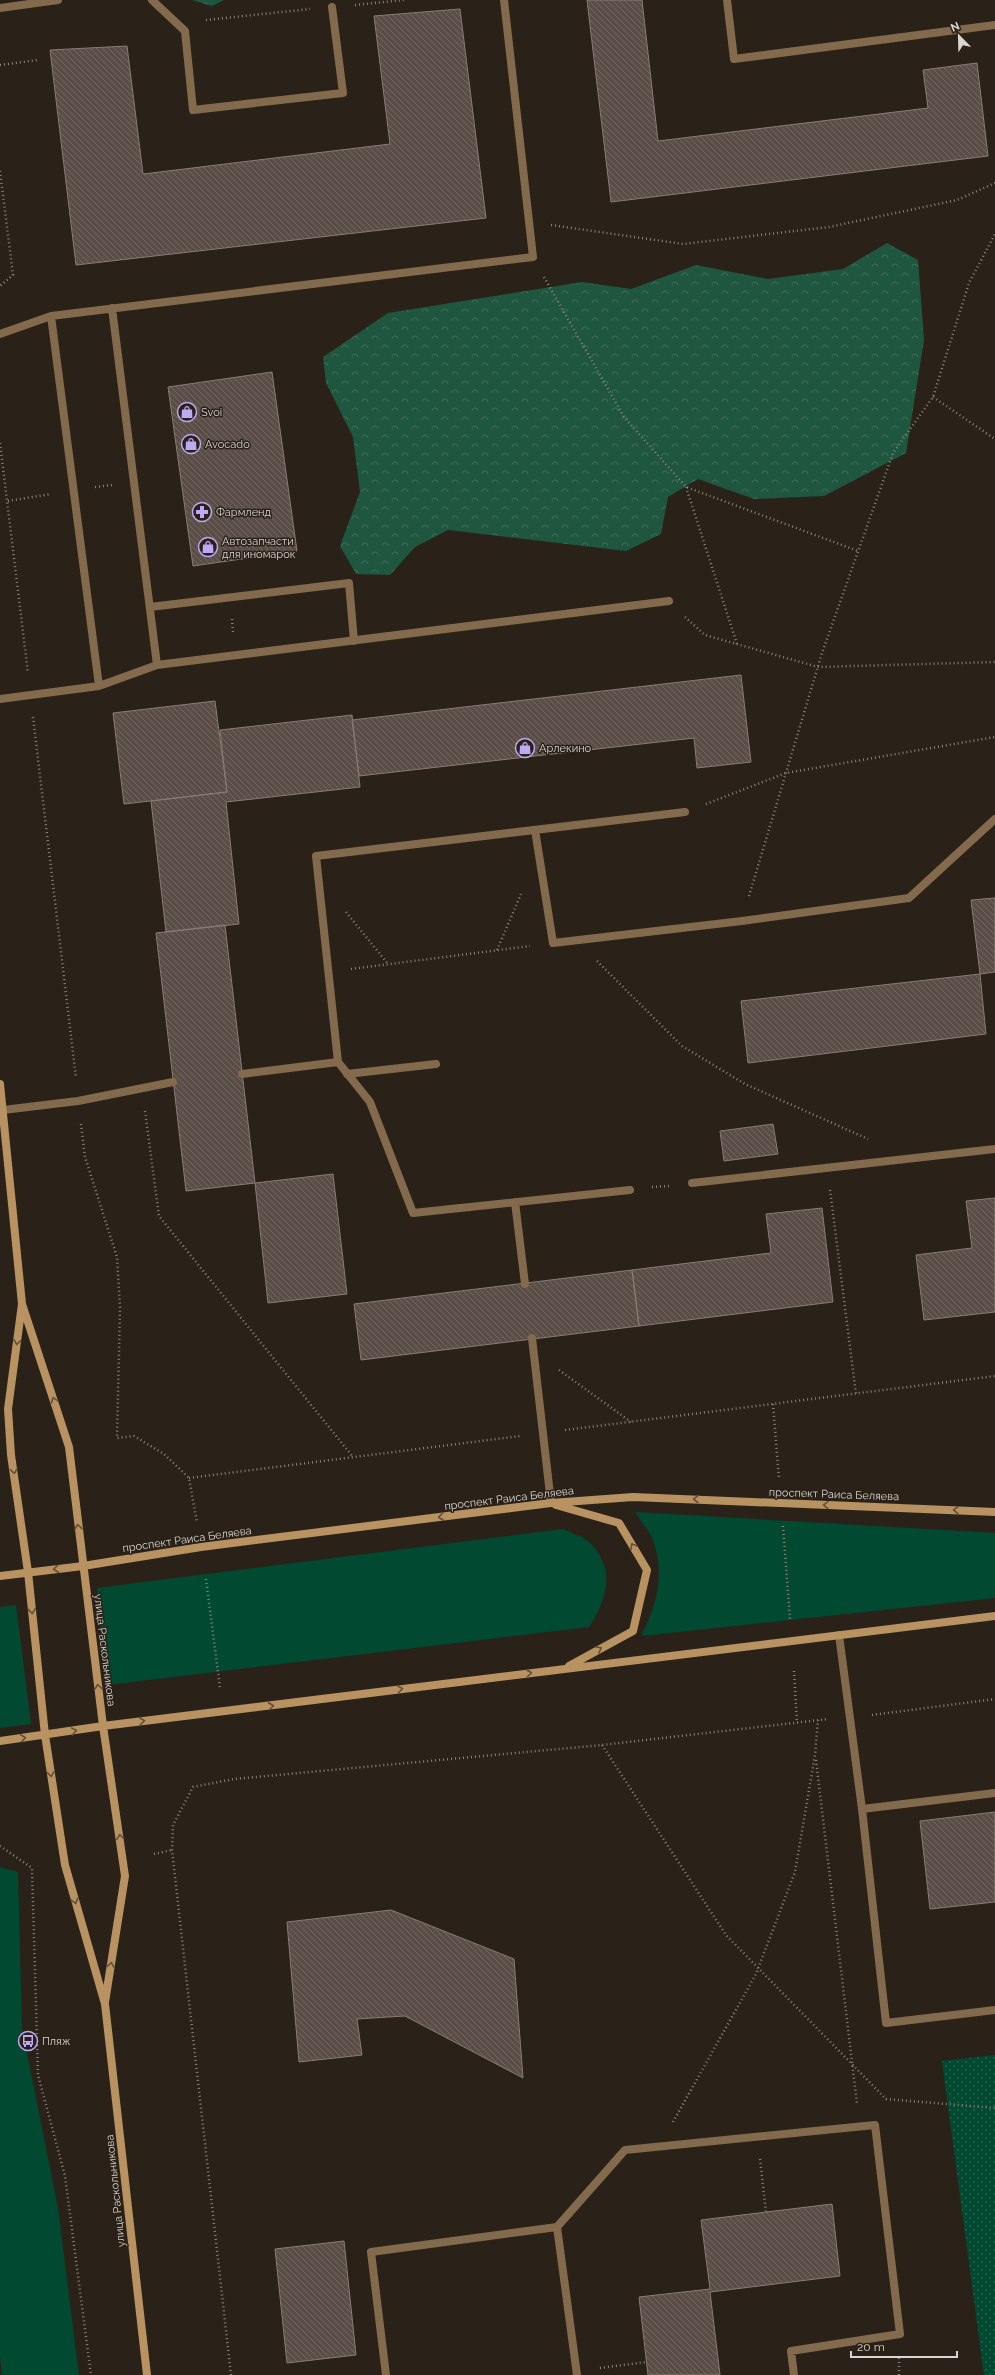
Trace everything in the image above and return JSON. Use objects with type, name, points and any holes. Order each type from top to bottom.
[{"type":"street","name":"улица Раскольникова","points":[[0,1084],[22,1304],[69,1447],[103,1726],[125,1876],[105,2004]]},
{"type":"street","name":"улица Раскольникова","points":[[22,1304],[8,1408],[11,1455],[28,1572],[45,1736],[65,1865],[105,2004],[147,2375]]},
{"type":"street","name":"проспект Раиса Беляева","points":[[0,1576],[83,1566],[201,1547],[551,1503],[633,1497],[995,1512]]},
{"type":"street","points":[[551,1503],[619,1523],[648,1570],[633,1631],[564,1668]]},
{"type":"street","points":[[0,1741],[45,1736],[103,1726],[224,1712],[564,1668],[995,1616]]},
{"type":"lane","points":[[0,8],[58,0]]},
{"type":"lane","points":[[152,0],[184,31],[193,110],[343,93],[332,7]]},
{"type":"lane","points":[[0,334],[51,316],[533,257],[504,0]]},
{"type":"lane","points":[[727,0],[734,58],[995,25]]},
{"type":"lane","points":[[112,308],[157,665]]},
{"type":"lane","points":[[51,316],[99,686]]},
{"type":"lane","points":[[150,607],[349,583],[354,641]]},
{"type":"lane","points":[[0,699],[99,686],[157,665],[669,601]]},
{"type":"lane","points":[[630,1190],[414,1214],[370,1102],[338,1062],[316,856],[685,812]]},
{"type":"lane","points":[[535,830],[552,943],[742,921],[909,898],[995,819]]},
{"type":"lane","points":[[242,1074],[338,1062]]},
{"type":"lane","points":[[347,1074],[436,1064]]},
{"type":"lane","points":[[3,1110],[78,1101],[141,1087],[173,1082]]},
{"type":"lane","points":[[692,1183],[995,1148]]},
{"type":"lane","points":[[515,1202],[525,1284]]},
{"type":"lane","points":[[532,1338],[551,1503]]},
{"type":"lane","points":[[838,1635],[862,1809],[886,2023],[995,2010]]},
{"type":"lane","points":[[862,1809],[995,1793]]},
{"type":"lane","points":[[386,2375],[372,2252],[557,2227],[625,2150],[875,2125],[900,2334],[791,2351],[794,2375]]},
{"type":"lane","points":[[557,2227],[576,2373]]},
{"type":"path","points":[[176,23],[404,0]]},
{"type":"path","points":[[0,65],[38,60]]},
{"type":"path","points":[[0,172],[13,275],[0,286]]},
{"type":"path","points":[[529,222],[683,244],[830,227],[957,200],[995,183]]},
{"type":"path","points":[[742,921],[818,667],[893,453],[933,397],[969,283],[995,234]]},
{"type":"path","points":[[533,257],[624,417],[686,487],[737,644]]},
{"type":"path","points":[[933,397],[995,439]]},
{"type":"path","points":[[0,443],[85,1157],[117,1257],[120,1307],[117,1438],[134,1436],[164,1454],[189,1478],[197,1523]]},
{"type":"path","points":[[8,501],[134,482]]},
{"type":"path","points":[[686,487],[858,551]]},
{"type":"path","points":[[229,597],[236,656]]},
{"type":"path","points":[[669,601],[705,635],[818,667],[995,662]]},
{"type":"path","points":[[685,812],[786,773],[995,738]]},
{"type":"path","points":[[496,950],[524,888]]},
{"type":"path","points":[[344,909],[388,964]]},
{"type":"path","points":[[576,940],[682,1046],[745,1084],[875,1142]]},
{"type":"path","points":[[329,972],[552,943]]},
{"type":"path","points":[[141,1087],[159,1216],[353,1457]]},
{"type":"path","points":[[828,1167],[856,1394]]},
{"type":"path","points":[[630,1190],[692,1183]]},
{"type":"path","points":[[533,1351],[631,1422]]},
{"type":"path","points":[[189,1478],[995,1376]]},
{"type":"path","points":[[773,1404],[779,1481]]},
{"type":"path","points":[[782,1524],[790,1620]]},
{"type":"path","points":[[206,1579],[220,1689]]},
{"type":"path","points":[[794,1671],[797,1723]]},
{"type":"path","points":[[231,2375],[172,1850],[173,1825],[193,1787],[234,1779],[602,1745],[818,1720],[850,1718],[995,1699]]},
{"type":"path","points":[[659,2147],[758,1968],[795,1872],[815,1755],[818,1720]]},
{"type":"path","points":[[602,1745],[726,1935],[886,2098],[995,2108]]},
{"type":"path","points":[[815,1755],[859,2127]]},
{"type":"path","points":[[0,1846],[32,1868],[38,2075],[65,2176],[91,2375]]},
{"type":"path","points":[[154,1854],[172,1850]]},
{"type":"path","points":[[758,2137],[766,2212]]},
{"type":"path","points":[[576,2373],[647,2362]]},
{"type":"green space","points":[[192,0],[224,0],[212,6]]},
{"type":"green space","points":[[887,243],[918,260],[924,340],[906,453],[824,496],[754,499],[698,479],[668,497],[661,534],[626,551],[448,530],[415,547],[390,575],[356,574],[340,546],[360,492],[353,437],[326,383],[323,357],[388,313],[582,282],[631,289],[696,265],[768,279],[843,269]]},
{"type":"green space","points":[[635,1512],[995,1533],[995,1598],[641,1636],[647,1624],[655,1600],[659,1576],[656,1551],[652,1538]]},
{"type":"green space","points":[[563,1529],[588,1541],[603,1561],[606,1572],[606,1583],[601,1605],[589,1627],[107,1685],[97,1588]]},
{"type":"green space","points":[[16,1605],[31,1724],[0,1728],[0,1607]]},
{"type":"green space","points":[[0,1867],[18,1872],[22,2028],[58,2208],[79,2375],[2,2375],[0,2357]]},
{"type":"green space","points":[[995,2055],[995,2375],[984,2375],[942,2061]]},
{"type":"building","points":[[587,0],[642,0],[658,141],[928,108],[923,70],[977,63],[988,156],[611,202]]},
{"type":"building","points":[[460,9],[486,218],[76,265],[50,50],[127,46],[143,174],[390,144],[374,16]]},
{"type":"building","points":[[272,372],[297,551],[193,566],[168,387]]},
{"type":"building","points":[[741,675],[751,762],[697,768],[694,738],[359,776],[352,720]]},
{"type":"building","points":[[215,701],[227,792],[124,804],[113,713]]},
{"type":"building","points":[[352,715],[360,787],[226,802],[239,924],[166,932],[151,801],[227,792],[220,730]]},
{"type":"building","points":[[995,898],[995,972],[980,974],[971,900]]},
{"type":"building","points":[[225,925],[255,1183],[186,1191],[156,933]]},
{"type":"building","points":[[980,974],[986,1034],[748,1063],[741,1001]]},
{"type":"building","points":[[773,1124],[778,1154],[724,1161],[720,1131]]},
{"type":"building","points":[[333,1174],[347,1294],[268,1303],[255,1183]]},
{"type":"building","points":[[995,1198],[995,1312],[924,1320],[916,1255],[972,1248],[966,1201]]},
{"type":"building","points":[[822,1208],[833,1302],[639,1326],[632,1270],[771,1253],[766,1214]]},
{"type":"building","points":[[632,1270],[639,1326],[361,1360],[354,1304]]},
{"type":"building","points":[[995,1812],[995,1902],[930,1909],[920,1821]]},
{"type":"building","points":[[391,1910],[514,1959],[523,2078],[405,2016],[357,2019],[362,2055],[299,2062],[287,1922]]},
{"type":"building","points":[[832,2204],[840,2276],[710,2292],[720,2375],[648,2375],[639,2297],[710,2289],[701,2220]]},
{"type":"building","points":[[344,2241],[356,2355],[287,2363],[275,2249]]},
{"type":"place","name":"Svoi","points":[[187,412]]},
{"type":"place","name":"Avocado","points":[[191,444]]},
{"type":"place","name":"Фармленд","points":[[202,512]]},
{"type":"place","name":"Автозапчасти для иномарок","points":[[208,547]]},
{"type":"place","name":"Арлекино","points":[[525,748]]},
{"type":"place","name":"Пляж","points":[[28,2041]]}]
